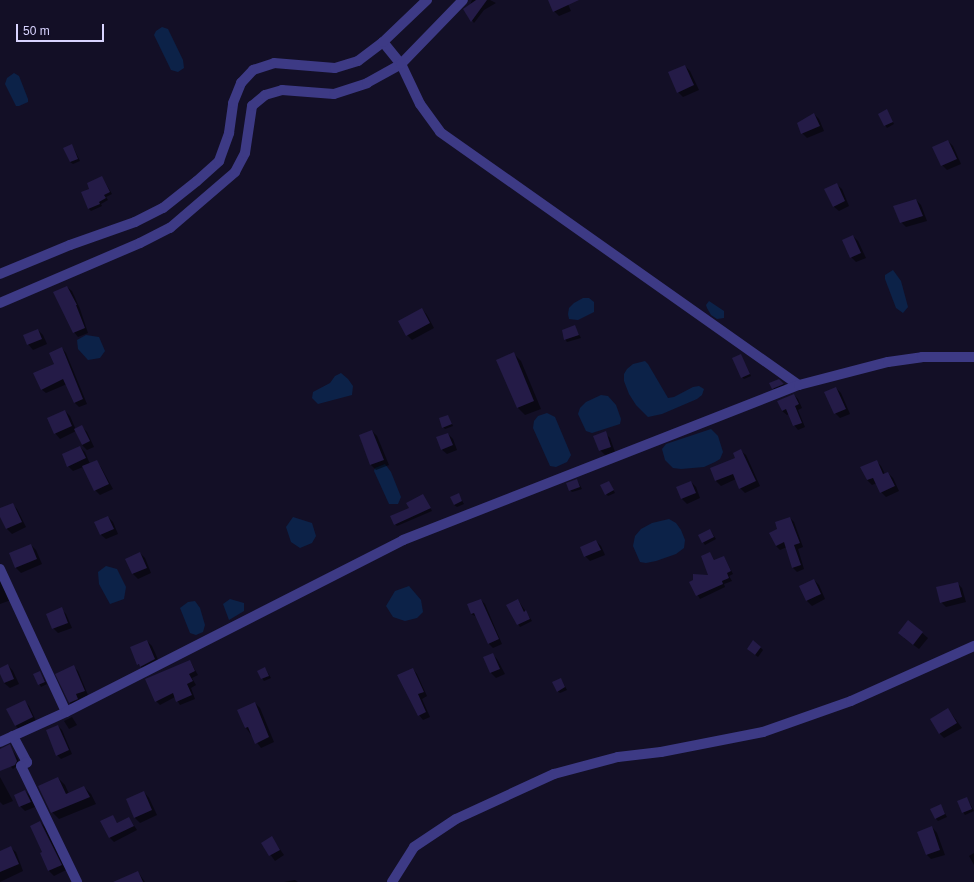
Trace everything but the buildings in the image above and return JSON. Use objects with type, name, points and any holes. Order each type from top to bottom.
[{"type":"street","points":[[0,274],[70,244],[135,222],[163,208],[197,181],[219,161],[229,133],[234,103],[241,83],[253,70],[274,63],[335,68],[358,61],[384,42],[427,0]]},
{"type":"street","points":[[0,303],[140,243],[170,228],[235,172],[245,154],[252,106],[264,95],[282,90],[334,94],[367,83],[401,64],[462,0]]},
{"type":"street","points":[[384,42],[401,64],[420,104],[440,132],[799,385]]},
{"type":"street","points":[[0,742],[66,712],[403,540],[799,385],[888,362],[922,357],[974,357]]},
{"type":"street","points":[[0,569],[66,712]]},
{"type":"street","points":[[392,882],[414,847],[456,818],[554,774],[618,757],[661,752],[763,732],[851,702],[974,646]]},
{"type":"street","points":[[13,736],[27,762],[21,766],[77,882]]},
{"type":"water","points":[[162,27],[168,29],[183,60],[184,68],[178,72],[171,70],[154,35],[156,31]]},
{"type":"water","points":[[14,73],[19,76],[28,99],[28,102],[19,106],[16,106],[5,84],[7,78]]},
{"type":"water","points":[[893,270],[901,281],[908,307],[903,313],[896,308],[885,279],[885,275]]},
{"type":"water","points":[[583,298],[589,298],[594,302],[594,312],[578,320],[569,319],[569,308]]},
{"type":"water","points":[[709,301],[724,311],[724,318],[717,319],[711,315],[706,305]]},
{"type":"water","points":[[86,335],[99,337],[105,351],[100,358],[88,360],[78,349],[77,340]]},
{"type":"water","points":[[645,361],[668,398],[674,397],[693,387],[699,386],[704,389],[702,395],[697,399],[662,414],[648,417],[636,405],[629,394],[624,381],[624,374],[627,369],[633,364]]},
{"type":"water","points":[[341,373],[353,386],[352,395],[318,404],[312,398],[313,392],[330,383],[335,376]]},
{"type":"water","points":[[601,395],[608,396],[616,405],[621,419],[620,424],[592,433],[586,431],[578,414],[580,408],[586,402]]},
{"type":"water","points":[[547,413],[555,417],[571,455],[567,462],[556,467],[550,466],[533,428],[534,421],[538,416]]},
{"type":"water","points":[[711,429],[718,436],[723,452],[720,459],[704,467],[681,469],[673,468],[665,460],[662,449],[666,444]]},
{"type":"water","points":[[385,464],[391,472],[401,497],[398,504],[389,504],[374,471],[375,468]]},
{"type":"water","points":[[293,517],[312,523],[316,536],[312,543],[300,548],[291,542],[286,527]]},
{"type":"water","points":[[669,519],[676,523],[681,530],[685,540],[684,548],[676,554],[656,561],[646,563],[640,562],[633,546],[635,536],[641,529],[652,523]]},
{"type":"water","points":[[106,566],[117,569],[126,587],[124,599],[110,604],[99,584],[98,572]]},
{"type":"water","points":[[409,586],[421,600],[423,612],[417,618],[405,621],[393,617],[386,606],[395,591]]},
{"type":"water","points":[[230,599],[244,603],[244,611],[229,620],[223,604]]},
{"type":"water","points":[[195,601],[200,608],[205,625],[203,632],[196,635],[190,633],[180,608],[188,602]]}]
